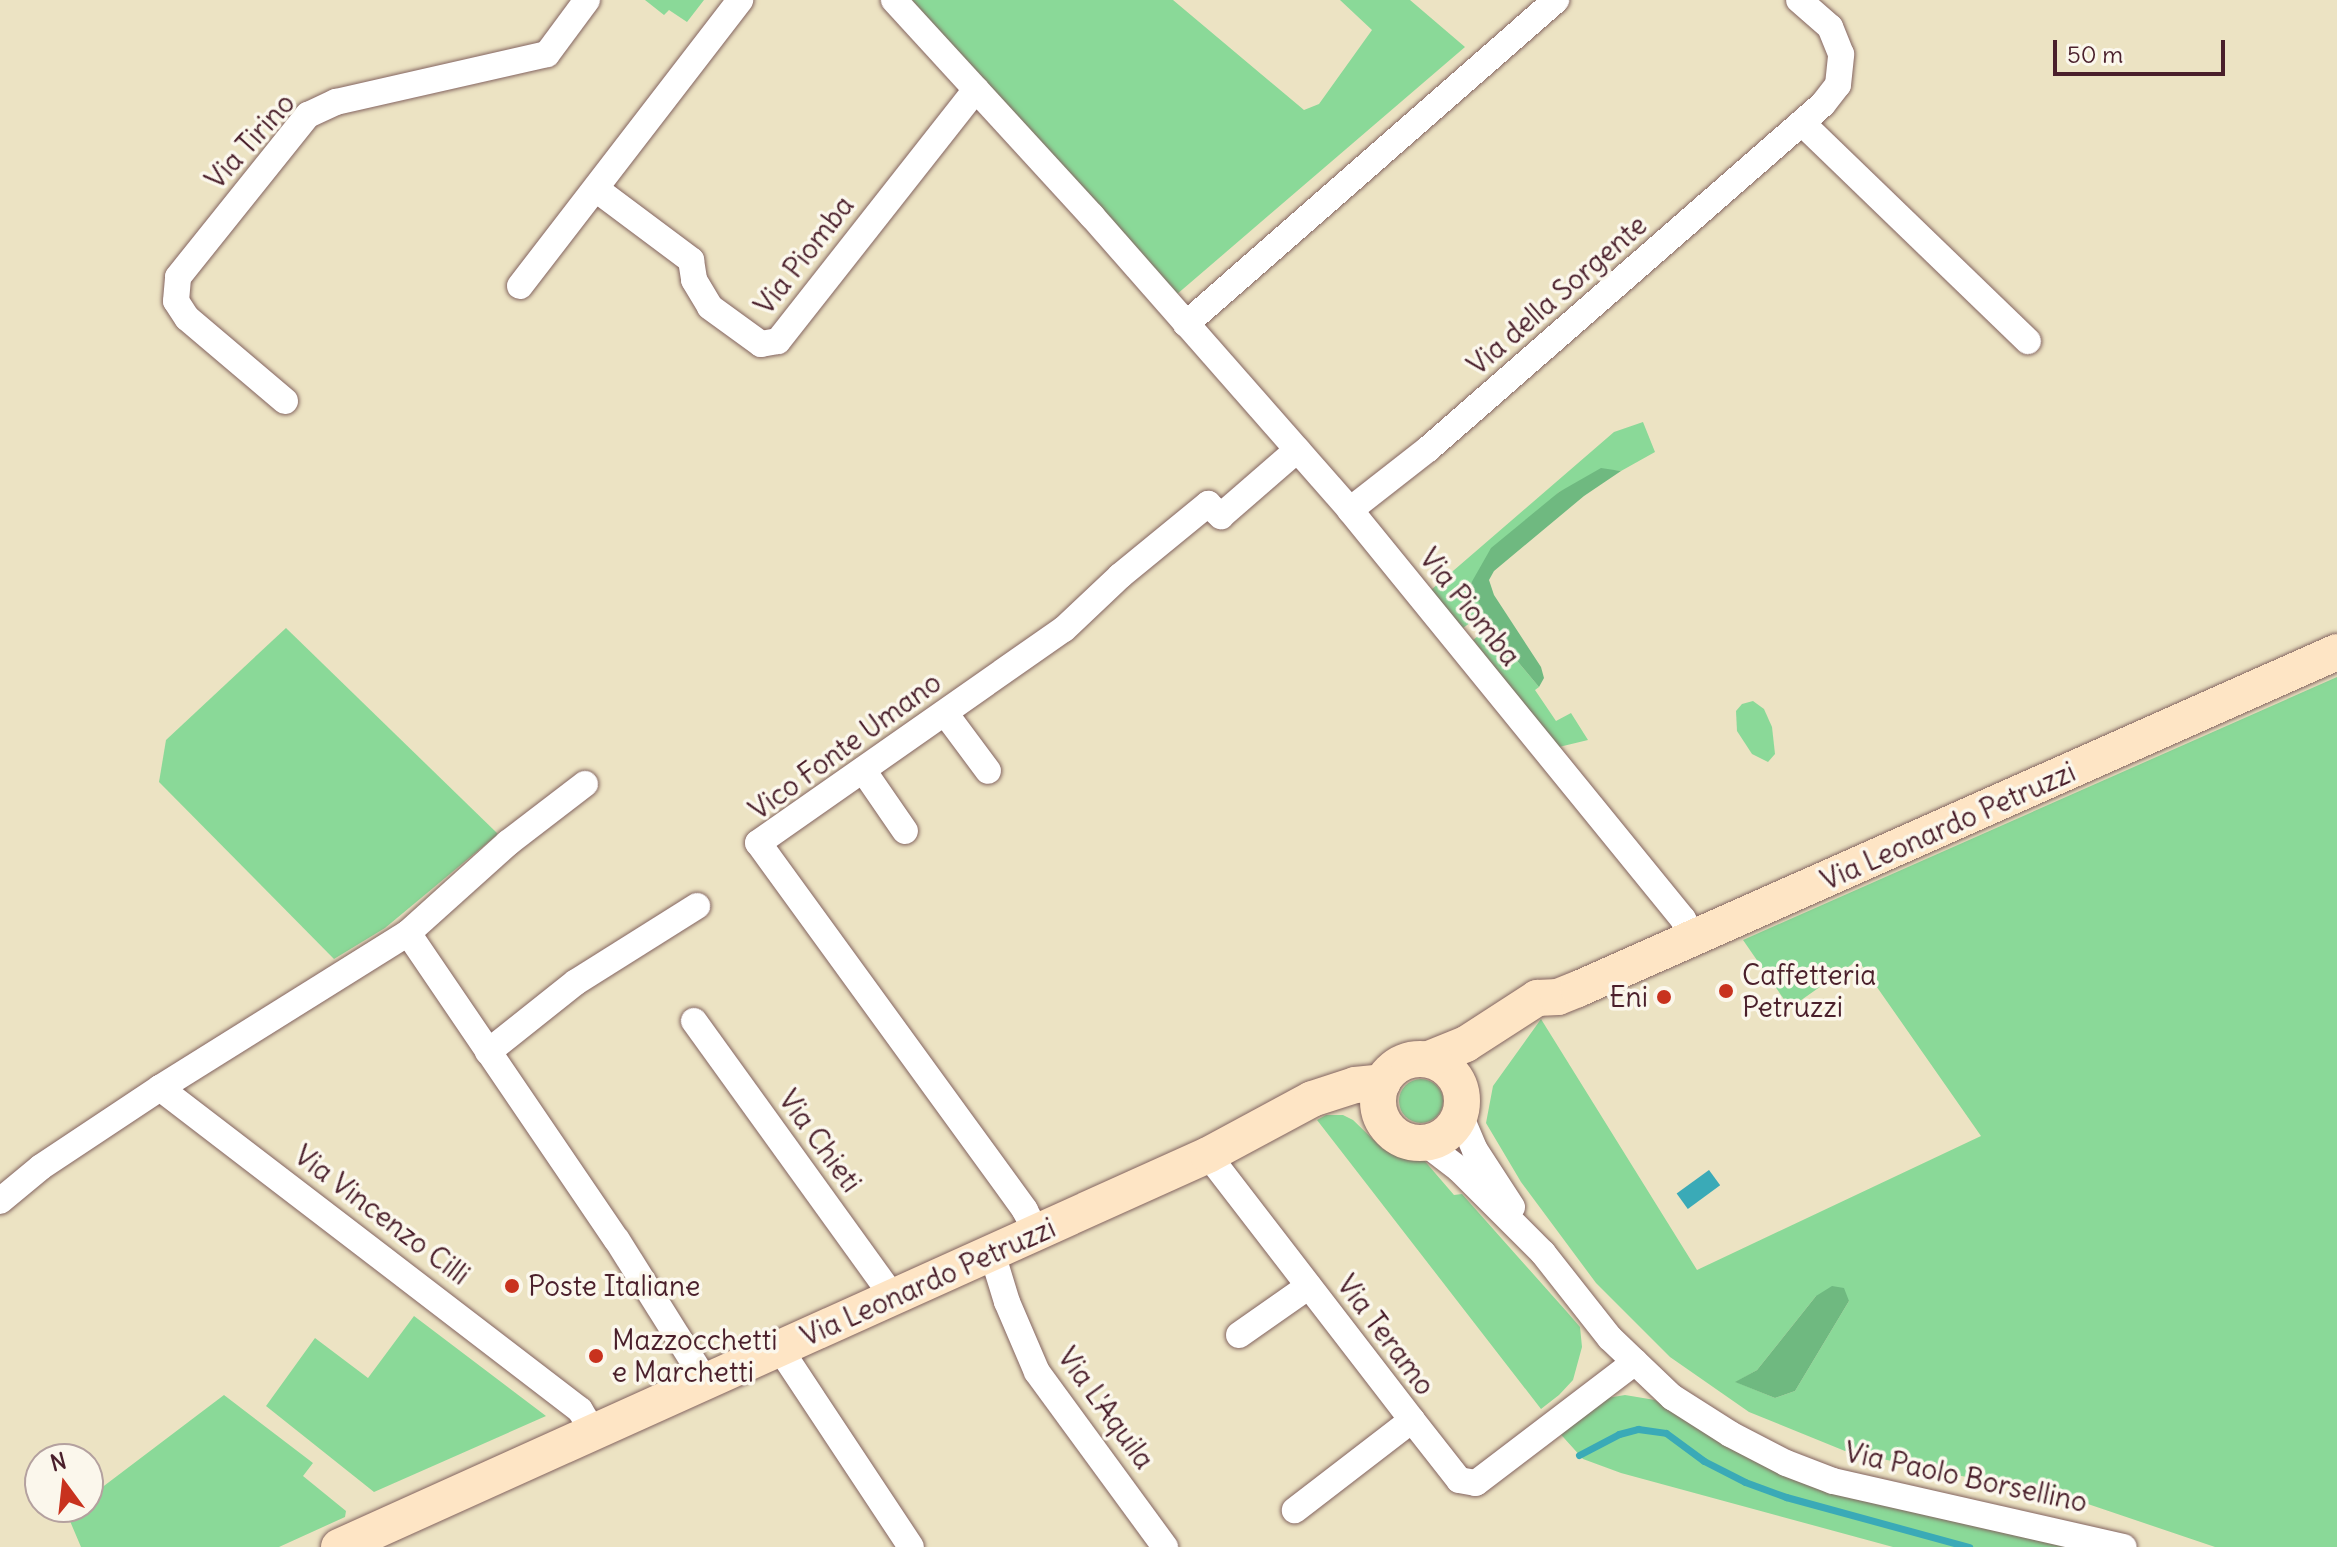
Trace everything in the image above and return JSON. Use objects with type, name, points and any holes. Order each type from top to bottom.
[{"type":"main road","name":"Via Leonardo Petruzzi","points":[[1429,1059],[1475,1039],[1537,998],[1558,997],[1694,939],[2337,652]]},
{"type":"main road","name":"Via Leonardo Petruzzi","points":[[1461,1103],[1490,1052],[1544,1013],[1558,997]]},
{"type":"main road","points":[[1429,1059],[1450,1071],[1461,1103],[1447,1134],[1425,1143],[1404,1140],[1382,1100],[1402,1063],[1429,1059]]},
{"type":"main road","name":"Via Leonardo Petruzzi","points":[[339,1547],[1037,1233],[1252,1132],[1336,1108],[1382,1100]]},
{"type":"street","name":"Via Tirino","points":[[285,401],[187,318],[176,301],[178,277],[308,115],[336,102],[547,54],[587,0]]},
{"type":"street","points":[[520,286],[740,0]]},
{"type":"street","name":"Via Piomba","points":[[894,0],[1350,510],[1683,919],[1694,939]]},
{"type":"street","points":[[1186,324],[1556,0]]},
{"type":"street","name":"Via della Sorgente","points":[[1350,510],[1428,449],[1802,123],[1838,85],[1841,54],[1830,27],[1799,0]]},
{"type":"street","name":"Via Piomba","points":[[596,189],[691,260],[694,280],[710,307],[761,344],[778,341],[976,89]]},
{"type":"street","points":[[1802,123],[2028,341]]},
{"type":"street","name":"Vico Fonte Umano","points":[[1037,1233],[1025,1210],[758,843],[1064,629],[1120,576],[1208,504],[1221,516],[1297,450]]},
{"type":"street","points":[[945,713],[988,771]]},
{"type":"street","points":[[863,770],[905,831]]},
{"type":"street","points":[[0,1201],[41,1167],[160,1088],[408,933],[508,843],[585,784]]},
{"type":"street","points":[[488,1052],[576,982],[697,906]]},
{"type":"street","points":[[408,933],[617,1240],[706,1382]]},
{"type":"street","name":"Via Chieti","points":[[694,1021],[894,1298]]},
{"type":"street","name":"Via Vincenzo Cilli","points":[[160,1088],[580,1410],[593,1432]]},
{"type":"street","name":"Via Paolo Borsellino","points":[[1461,1103],[1475,1150],[1543,1253],[1610,1338],[1672,1397],[1730,1434],[1786,1463],[1833,1481],[1899,1499],[2104,1540],[2124,1547]]},
{"type":"street","name":"Via Paolo Borsellino","points":[[1425,1143],[1459,1169],[1543,1253]]},
{"type":"street","name":"Via Teramo","points":[[1208,1155],[1412,1420],[1295,1510]]},
{"type":"street","name":"Via L'Aquila","points":[[992,1253],[1007,1302],[1037,1372],[1165,1547]]},
{"type":"street","name":"Via Teramo","points":[[1239,1335],[1309,1286]]},
{"type":"street","points":[[780,1349],[911,1547]]},
{"type":"street","points":[[1412,1420],[1459,1480],[1476,1483],[1635,1362]]},
{"type":"green space","points":[[645,0],[704,0],[687,22],[669,10],[664,15]]},
{"type":"green space","points":[[912,0],[1173,0],[1304,110],[1319,104],[1372,30],[1340,0],[1410,0],[1465,47],[1176,295]]},
{"type":"green space","points":[[1643,422],[1655,452],[1621,471],[1609,470],[1559,492],[1470,584],[1494,633],[1539,687],[1535,690],[1556,721],[1571,713],[1588,740],[1559,747],[1473,640],[1483,632],[1474,620],[1463,628],[1431,590],[1614,432]]},
{"type":"green space","points":[[1601,468],[1621,471],[1584,496],[1494,571],[1489,580],[1494,595],[1541,667],[1544,678],[1539,687],[1494,633],[1470,585],[1491,548],[1559,492]]},
{"type":"green space","points":[[286,628],[498,834],[385,928],[334,959],[159,782],[166,740]]},
{"type":"green space","points":[[2337,677],[2337,1547],[2215,1547],[2079,1501],[1845,1451],[1749,1412],[1670,1357],[1596,1283],[1521,1182],[1486,1123],[1493,1086],[1541,1019],[1697,1270],[1981,1136],[1858,960],[1790,1008],[1743,940]],"holes":[[[1816,1296],[1849,1301],[1795,1391],[1775,1398],[1736,1382],[1757,1370]]]},
{"type":"green space","points":[[1753,701],[1764,709],[1772,727],[1775,754],[1768,762],[1752,754],[1737,731],[1736,711],[1742,704]]},
{"type":"green space","points":[[1421,1079],[1436,1086],[1443,1101],[1436,1116],[1421,1123],[1406,1116],[1399,1101],[1406,1086]]},
{"type":"green space","points":[[1326,1115],[1343,1115],[1353,1120],[1383,1149],[1394,1154],[1423,1159],[1454,1195],[1462,1194],[1580,1327],[1582,1347],[1573,1380],[1559,1395],[1541,1409],[1317,1120]]},
{"type":"green space","points":[[1832,1286],[1844,1288],[1849,1301],[1795,1391],[1775,1398],[1735,1382],[1757,1370],[1816,1296]]},
{"type":"green space","points":[[414,1316],[546,1416],[374,1492],[266,1406],[315,1338],[368,1378]]},
{"type":"green space","points":[[224,1395],[313,1463],[303,1476],[346,1511],[345,1517],[279,1547],[81,1547],[71,1523],[104,1523],[104,1486]]},
{"type":"green space","points":[[1625,1395],[1655,1400],[1739,1453],[2087,1547],[1893,1547],[1621,1473],[1583,1459],[1555,1428],[1601,1399]]},
{"type":"water","points":[[1709,1170],[1720,1185],[1688,1209],[1677,1194]]},
{"type":"waterway","points":[[1579,1455],[1619,1434],[1638,1429],[1666,1433],[1704,1461],[1745,1482],[1786,1497],[1969,1547]]},
{"type":"place","name":"Caffetteria Petruzzi","points":[[1726,991]]},
{"type":"place","name":"Eni","points":[[1664,997]]},
{"type":"place","name":"Poste Italiane","points":[[512,1286]]},
{"type":"place","name":"Mazzocchetti e Marchetti","points":[[596,1356]]}]
